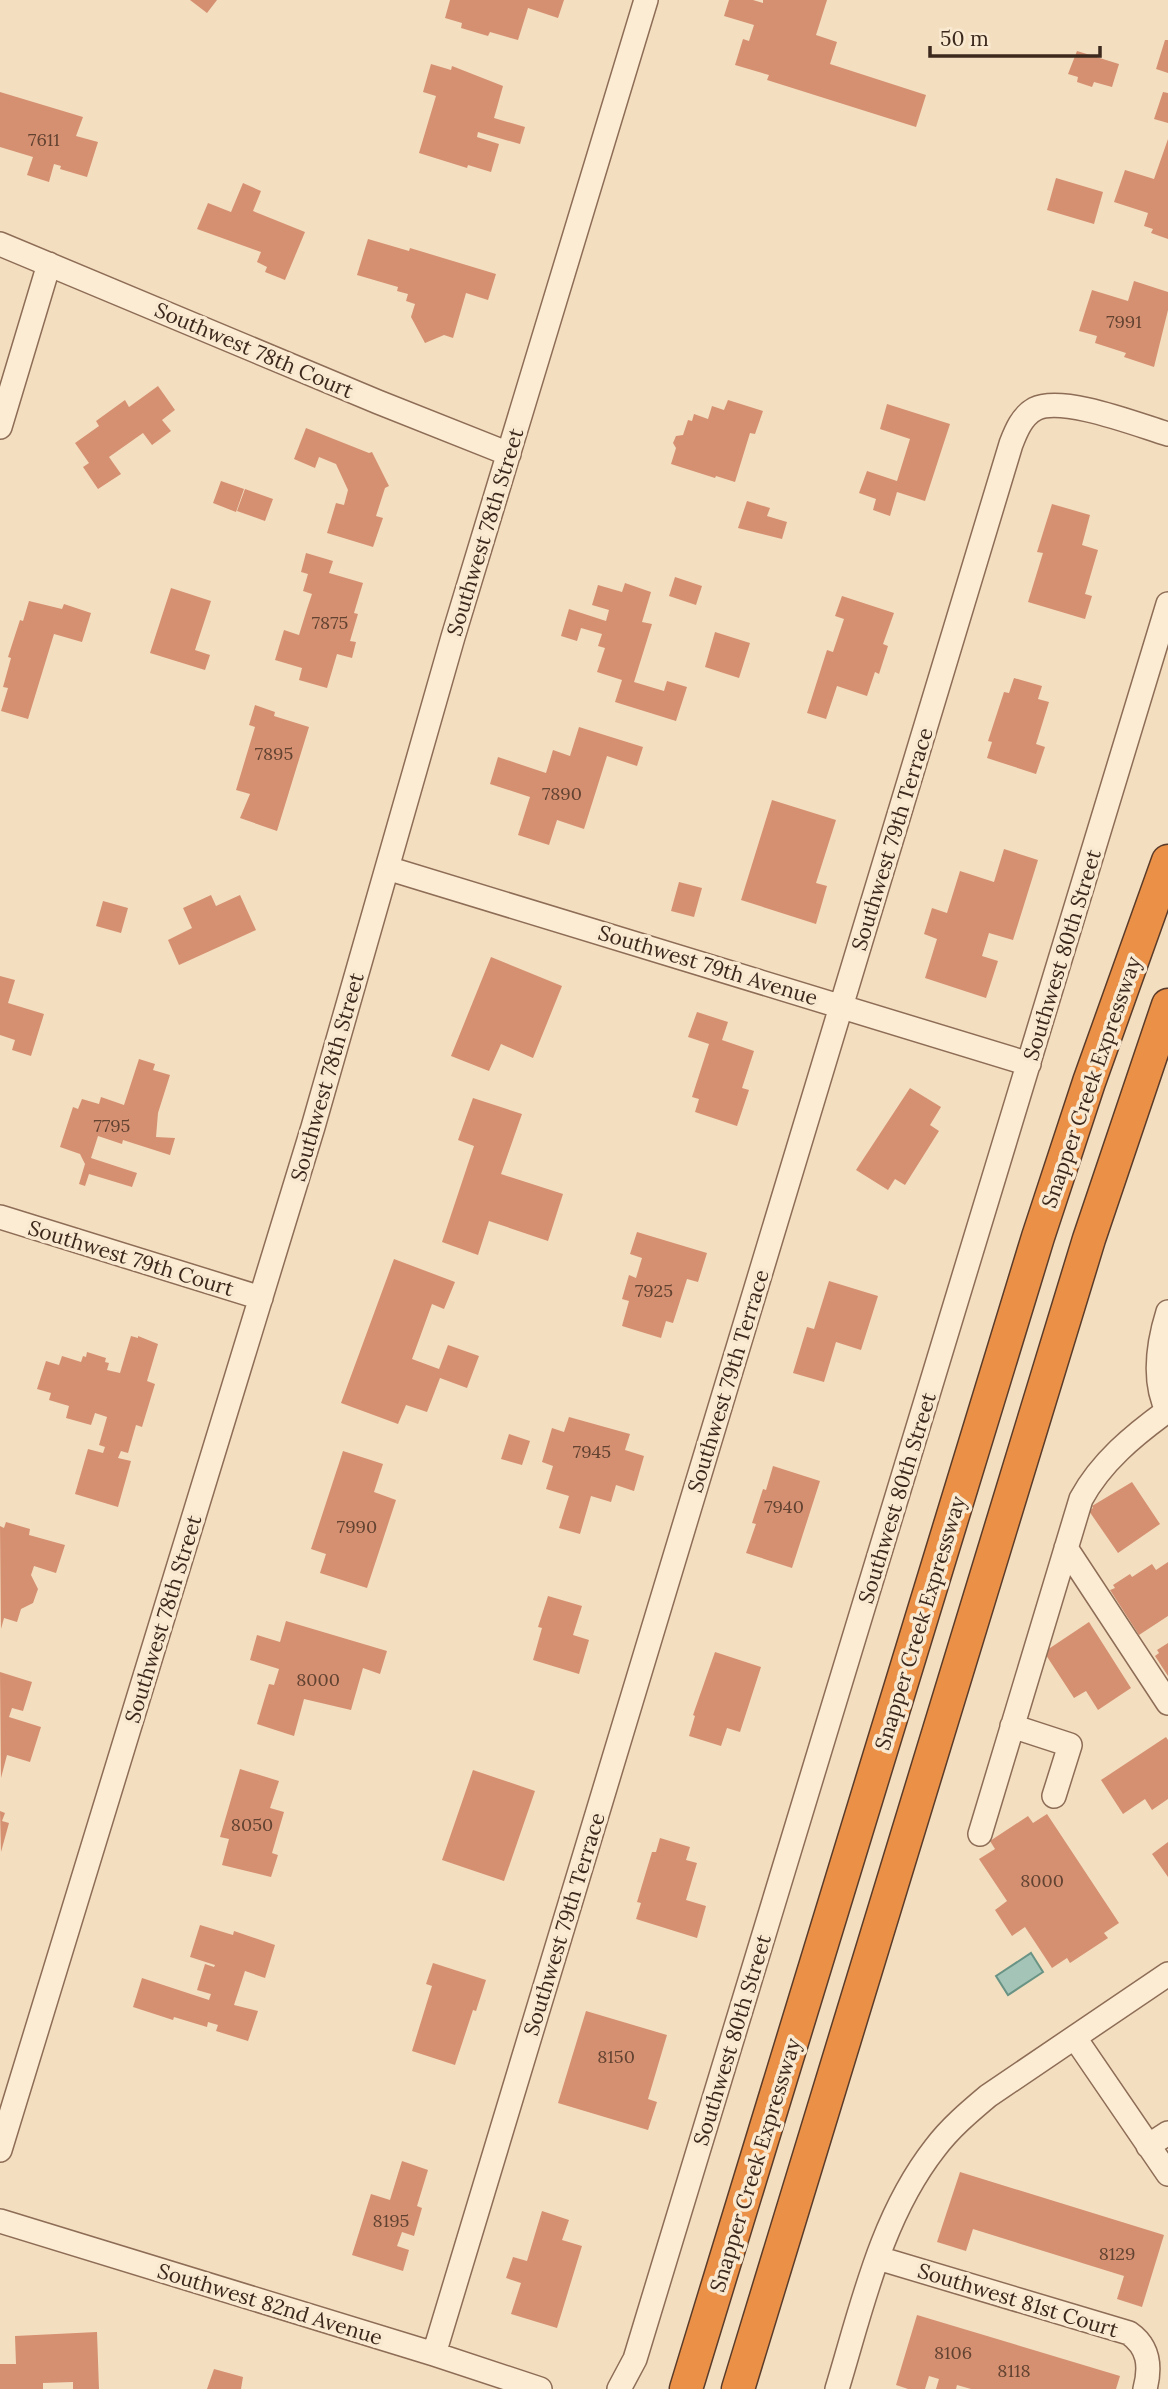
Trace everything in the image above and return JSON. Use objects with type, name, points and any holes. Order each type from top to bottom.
[{"type":"highway","name":"Snapper Creek Expressway","points":[[686,2389],[1038,1237],[1089,1082],[1168,861]]},
{"type":"highway","points":[[738,2389],[1085,1252],[1168,1005]]},
{"type":"street","name":"Southwest 78th Street","points":[[0,2151],[328,1077],[453,637],[646,0]]},
{"type":"street","name":"Southwest 78th Court","points":[[0,244],[509,454]]},
{"type":"street","points":[[0,426],[49,264]]},
{"type":"street","name":"Southwest 79th Terrace","points":[[434,2354],[1011,444],[1030,412],[1049,404],[1071,406],[1168,434]]},
{"type":"street","name":"Southwest 80th Street","points":[[619,2389],[635,2359],[1168,604]]},
{"type":"street","name":"Southwest 79th Avenue","points":[[387,868],[1029,1064]]},
{"type":"street","name":"Southwest 79th Court","points":[[0,1217],[261,1298]]},
{"type":"street","points":[[980,1834],[1081,1499],[1095,1475],[1126,1444],[1168,1412],[1162,1400],[1158,1369],[1159,1349],[1168,1311]]},
{"type":"street","points":[[1066,1548],[1168,1703]]},
{"type":"street","points":[[1012,1726],[1070,1745],[1054,1796]]},
{"type":"street","points":[[836,2389],[889,2226],[904,2195],[928,2157],[946,2135],[988,2096],[1168,1974]]},
{"type":"street","points":[[1075,2039],[1168,2174]]},
{"type":"street","points":[[1148,2146],[1168,2133]]},
{"type":"street","name":"Southwest 82nd Avenue","points":[[0,2221],[540,2389]]},
{"type":"street","name":"Southwest 81st Court","points":[[878,2258],[1129,2333],[1139,2342],[1147,2356],[1148,2374],[1144,2389]]},
{"type":"shaded area","points":[[1031,1953],[1043,1972],[1008,1995],[996,1976]]},
{"type":"building","points":[[190,0],[217,0],[207,13]]},
{"type":"building","points":[[450,0],[564,0],[558,18],[528,8],[518,40],[490,32],[488,36],[461,28],[462,23],[445,18]]},
{"type":"building","points":[[729,0],[753,0],[763,3],[763,0],[827,0],[816,35],[837,42],[830,64],[926,95],[916,127],[767,80],[769,75],[735,65],[743,39],[749,41],[754,25],[724,16]]},
{"type":"building","points":[[1165,40],[1168,40],[1168,73],[1156,69]]},
{"type":"building","points":[[1077,51],[1119,64],[1112,87],[1094,82],[1092,87],[1077,82],[1078,77],[1068,74]]},
{"type":"building","points":[[431,64],[451,70],[452,66],[503,86],[494,118],[525,127],[520,144],[478,132],[477,137],[499,144],[491,172],[468,165],[467,168],[419,153],[436,96],[423,92]]},
{"type":"building","points":[[0,92],[83,117],[76,136],[98,142],[87,177],[60,169],[61,166],[54,164],[49,182],[27,175],[33,157],[0,147]]},
{"type":"building","points":[[1163,92],[1168,93],[1168,123],[1154,119]]},
{"type":"building","points":[[1168,139],[1168,239],[1151,233],[1153,229],[1144,226],[1148,213],[1114,202],[1125,170],[1154,179]]},
{"type":"building","points":[[1056,178],[1103,192],[1094,224],[1047,210]]},
{"type":"building","points":[[243,183],[261,191],[253,211],[305,232],[285,280],[265,272],[267,267],[257,262],[261,252],[197,229],[208,203],[231,212]]},
{"type":"building","points":[[368,239],[409,251],[410,248],[496,274],[488,300],[466,293],[453,338],[444,335],[425,343],[411,317],[415,304],[406,301],[408,294],[397,291],[398,287],[357,275]]},
{"type":"building","points":[[1134,281],[1168,292],[1168,310],[1154,367],[1124,357],[1126,353],[1095,343],[1097,336],[1079,331],[1092,290],[1128,301]]},
{"type":"building","points":[[158,386],[175,410],[162,420],[171,431],[152,445],[143,433],[109,457],[121,474],[98,489],[83,467],[89,463],[75,443],[99,426],[96,421],[125,400],[129,407]]},
{"type":"building","points":[[728,400],[763,411],[755,434],[750,433],[735,482],[671,464],[676,448],[673,443],[676,436],[683,435],[688,420],[692,421],[694,414],[708,419],[712,406],[724,410]]},
{"type":"building","points":[[887,404],[950,424],[925,501],[897,492],[890,516],[873,510],[876,499],[859,493],[867,471],[897,481],[910,439],[880,429]]},
{"type":"building","points":[[306,428],[372,452],[389,486],[385,488],[376,516],[383,518],[373,547],[327,533],[336,503],[344,505],[348,490],[336,464],[319,457],[315,468],[294,459]]},
{"type":"building","points":[[221,481],[244,489],[236,512],[213,503]]},
{"type":"building","points":[[245,489],[273,499],[265,521],[237,511]]},
{"type":"building","points":[[747,501],[770,508],[767,516],[787,522],[782,539],[738,528]]},
{"type":"building","points":[[1052,504],[1090,515],[1082,545],[1098,550],[1085,594],[1092,596],[1085,619],[1028,602],[1043,553],[1037,552]]},
{"type":"building","points":[[306,553],[333,561],[329,573],[363,583],[354,613],[358,614],[350,641],[356,642],[352,658],[337,654],[327,688],[299,680],[302,668],[275,660],[284,630],[299,635],[312,594],[303,591],[308,574],[301,572]]},
{"type":"building","points":[[675,577],[702,586],[696,605],[669,596]]},
{"type":"building","points":[[625,583],[651,592],[642,622],[652,624],[634,682],[664,691],[667,681],[687,687],[676,721],[615,702],[622,680],[597,672],[605,648],[598,646],[602,634],[581,628],[577,641],[561,636],[569,609],[606,621],[609,610],[592,605],[598,585],[622,592]]},
{"type":"building","points":[[171,588],[211,601],[195,650],[210,655],[205,670],[150,653]]},
{"type":"building","points":[[842,596],[894,613],[883,644],[888,646],[879,674],[875,672],[867,696],[837,686],[826,719],[807,713],[827,650],[833,652],[844,619],[835,616]]},
{"type":"building","points":[[29,601],[62,609],[64,604],[91,613],[82,642],[54,634],[28,719],[1,711],[8,688],[3,687],[11,658],[8,657]]},
{"type":"building","points":[[715,632],[750,643],[739,678],[705,667]]},
{"type":"building","points":[[1014,678],[1042,686],[1038,699],[1049,702],[1036,744],[1045,747],[1036,774],[987,758],[992,742],[988,741],[1004,692],[1009,693]]},
{"type":"building","points":[[255,705],[275,712],[274,716],[309,727],[277,831],[240,818],[250,794],[236,790],[255,727],[249,725]]},
{"type":"building","points":[[579,727],[643,747],[637,766],[607,756],[584,829],[557,820],[549,845],[518,835],[530,797],[490,784],[498,757],[546,773],[553,750],[570,756]]},
{"type":"building","points":[[772,800],[836,820],[816,883],[827,886],[816,924],[741,900]]},
{"type":"building","points":[[1004,849],[1038,860],[1013,940],[989,933],[982,956],[998,961],[986,998],[925,978],[937,939],[924,934],[932,908],[947,913],[960,871],[994,882]]},
{"type":"building","points":[[679,882],[702,888],[694,917],[671,911]]},
{"type":"building","points":[[211,895],[216,906],[240,895],[256,930],[179,965],[168,940],[192,928],[183,908]]},
{"type":"building","points":[[103,901],[128,908],[121,933],[96,926]]},
{"type":"building","points":[[491,957],[562,986],[533,1058],[501,1044],[489,1071],[451,1056]]},
{"type":"building","points":[[0,976],[15,980],[8,1003],[44,1014],[31,1056],[12,1050],[15,1040],[0,1035]]},
{"type":"building","points":[[697,1012],[728,1022],[722,1040],[754,1051],[742,1088],[749,1090],[737,1126],[695,1112],[699,1099],[692,1097],[709,1044],[688,1037]]},
{"type":"building","points":[[139,1059],[155,1064],[153,1070],[170,1075],[158,1113],[156,1137],[175,1138],[170,1155],[123,1140],[122,1144],[98,1136],[91,1158],[137,1173],[132,1187],[89,1174],[85,1186],[79,1184],[85,1164],[80,1154],[60,1147],[73,1107],[78,1109],[82,1099],[99,1104],[101,1097],[124,1105]]},
{"type":"building","points":[[910,1088],[941,1107],[930,1125],[939,1131],[905,1185],[895,1179],[888,1190],[856,1170]]},
{"type":"building","points":[[473,1098],[522,1114],[501,1174],[563,1194],[548,1241],[489,1221],[478,1255],[442,1242],[474,1146],[458,1140]]},
{"type":"building","points":[[637,1232],[707,1253],[698,1282],[687,1279],[673,1323],[666,1321],[661,1338],[622,1326],[629,1301],[622,1299],[629,1275],[636,1278],[642,1258],[630,1254]]},
{"type":"building","points":[[394,1259],[455,1282],[444,1309],[432,1304],[412,1359],[439,1369],[448,1345],[479,1356],[467,1388],[440,1378],[427,1412],[406,1405],[398,1424],[341,1403]]},
{"type":"building","points":[[829,1281],[878,1296],[861,1350],[836,1342],[824,1382],[793,1373],[807,1327],[814,1329]]},
{"type":"building","points":[[131,1336],[158,1344],[147,1381],[155,1384],[142,1427],[136,1425],[128,1453],[121,1451],[118,1458],[131,1461],[118,1507],[75,1494],[88,1449],[103,1453],[105,1447],[99,1445],[107,1417],[95,1413],[91,1425],[66,1418],[69,1406],[49,1400],[51,1393],[37,1389],[46,1361],[59,1365],[62,1356],[81,1362],[87,1352],[106,1358],[105,1362],[109,1363],[107,1370],[120,1373]]},
{"type":"building","points":[[569,1417],[630,1434],[625,1450],[644,1456],[634,1491],[616,1485],[611,1502],[591,1496],[580,1534],[559,1528],[569,1496],[546,1489],[553,1466],[542,1462],[552,1428],[564,1432]]},
{"type":"building","points":[[509,1434],[530,1441],[522,1465],[501,1459]]},
{"type":"building","points":[[343,1451],[383,1464],[374,1492],[396,1500],[367,1588],[320,1573],[326,1554],[311,1549]]},
{"type":"building","points":[[773,1466],[820,1481],[792,1568],[746,1553],[756,1524],[752,1523]]},
{"type":"building","points":[[1132,1482],[1160,1524],[1118,1553],[1089,1511],[1092,1506]]},
{"type":"building","points":[[6,1522],[30,1529],[29,1535],[65,1545],[56,1573],[34,1566],[31,1575],[38,1589],[33,1603],[21,1609],[17,1622],[4,1618],[1,1629],[0,1526],[4,1528]]},
{"type":"building","points":[[1168,1562],[1168,1616],[1139,1635],[1110,1590],[1130,1574],[1132,1577],[1152,1564],[1156,1570]]},
{"type":"building","points":[[548,1596],[582,1606],[573,1635],[589,1640],[579,1674],[533,1660],[542,1628],[538,1627]]},
{"type":"building","points":[[286,1621],[387,1651],[380,1674],[363,1668],[351,1710],[304,1699],[294,1736],[257,1724],[269,1684],[274,1685],[279,1669],[250,1660],[257,1635],[280,1642]]},
{"type":"building","points":[[1089,1622],[1131,1688],[1098,1710],[1086,1691],[1074,1698],[1044,1652]]},
{"type":"building","points":[[1168,1643],[1168,1676],[1155,1656],[1159,1653],[1157,1650]]},
{"type":"building","points":[[715,1652],[761,1667],[740,1732],[727,1728],[721,1746],[689,1736],[695,1716],[693,1715]]},
{"type":"building","points":[[0,1672],[32,1682],[23,1711],[12,1708],[9,1717],[41,1727],[30,1762],[7,1755],[1,1778]]},
{"type":"building","points":[[1166,1737],[1168,1799],[1152,1810],[1145,1799],[1123,1814],[1101,1780]]},
{"type":"building","points":[[240,1769],[279,1781],[270,1808],[284,1812],[272,1853],[278,1855],[271,1877],[222,1865],[229,1839],[220,1837]]},
{"type":"building","points":[[473,1770],[535,1791],[504,1881],[442,1860]]},
{"type":"building","points":[[0,1811],[5,1813],[2,1821],[9,1823],[1,1852]]},
{"type":"building","points":[[1047,1814],[1119,1923],[1104,1933],[1108,1938],[1070,1963],[1067,1958],[1052,1968],[1025,1927],[1012,1936],[995,1910],[1007,1901],[979,1859],[995,1849],[990,1841],[1028,1816],[1033,1823]]},
{"type":"building","points":[[660,1838],[690,1847],[686,1860],[697,1863],[686,1900],[706,1906],[697,1938],[636,1919],[641,1903],[637,1902],[652,1852],[656,1852]]},
{"type":"building","points":[[1168,1842],[1168,1877],[1152,1854]]},
{"type":"building","points":[[200,1925],[233,1935],[234,1931],[275,1945],[265,1978],[245,1971],[234,2005],[258,2011],[248,2041],[216,2031],[218,2025],[208,2022],[207,2027],[174,2017],[173,2020],[133,2007],[142,1978],[209,2000],[211,1994],[197,1990],[205,1964],[215,1965],[190,1957]]},
{"type":"building","points":[[433,1963],[486,1980],[455,2065],[412,2051],[432,1986],[426,1984]]},
{"type":"building","points":[[586,2011],[667,2035],[648,2099],[657,2102],[648,2130],[558,2103]]},
{"type":"building","points":[[402,2161],[428,2170],[417,2206],[422,2208],[414,2236],[402,2232],[397,2246],[409,2250],[403,2271],[352,2255],[371,2194],[390,2200]]},
{"type":"building","points":[[960,2172],[1164,2235],[1142,2307],[1117,2299],[1124,2276],[973,2229],[966,2251],[937,2242]]},
{"type":"building","points":[[542,2211],[569,2220],[562,2240],[582,2246],[557,2328],[511,2314],[521,2283],[506,2278],[513,2257],[527,2261]]},
{"type":"building","points":[[917,2315],[1120,2376],[1116,2389],[971,2389],[957,2385],[956,2389],[936,2389],[939,2379],[929,2376],[925,2389],[908,2389],[896,2385]]},
{"type":"building","points":[[97,2332],[99,2389],[73,2389],[73,2382],[43,2383],[43,2389],[0,2389],[0,2364],[16,2364],[15,2336]]},
{"type":"building","points":[[214,2369],[243,2377],[241,2389],[207,2389]]}]
